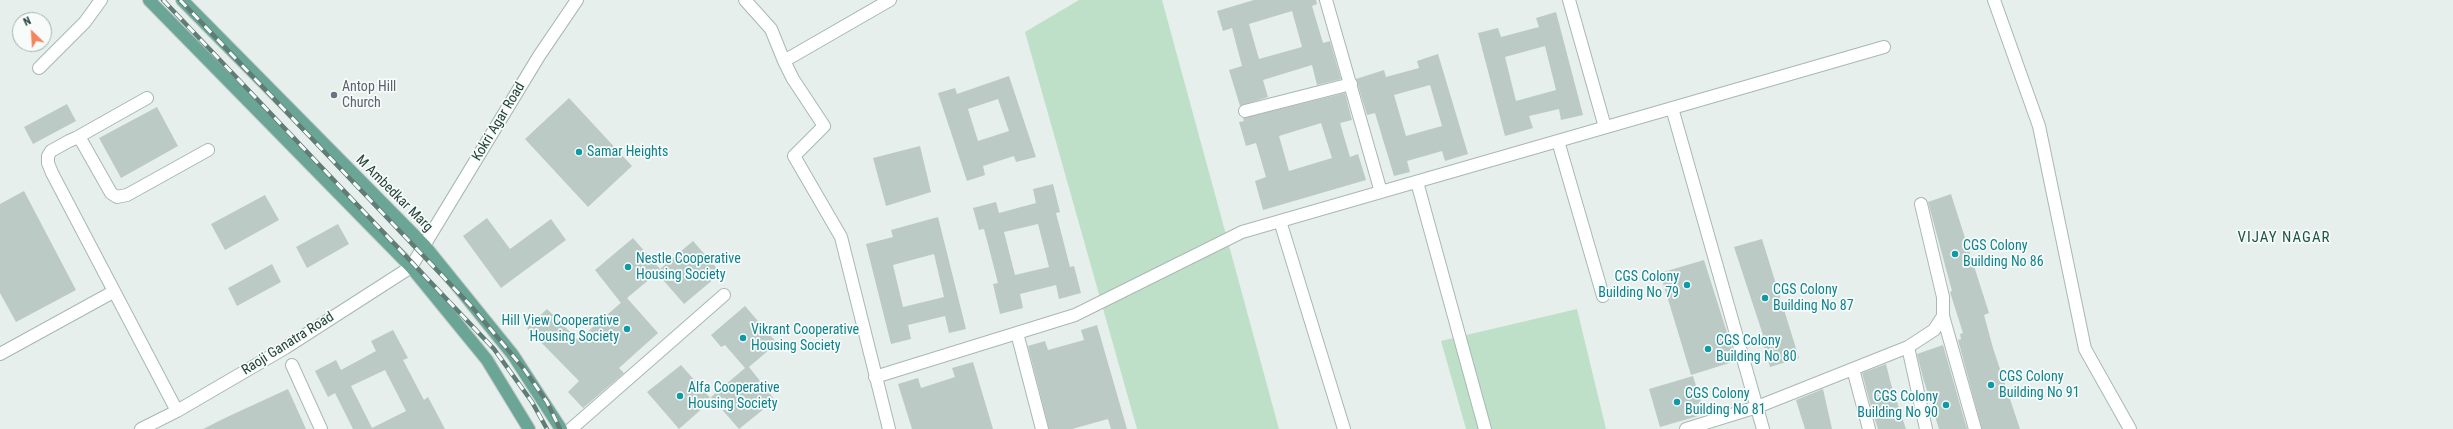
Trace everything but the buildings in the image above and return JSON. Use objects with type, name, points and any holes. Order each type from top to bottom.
[{"type":"main road","points":[[149,0],[411,267],[487,360],[530,429]]},
{"type":"main road","name":"M Ambedkar Marg","points":[[182,0],[425,246],[513,355],[561,429]]},
{"type":"street","points":[[39,68],[85,22],[101,0]]},
{"type":"street","name":"Kokri Agar Road","points":[[425,246],[539,56],[577,0]]},
{"type":"street","points":[[745,0],[771,29],[793,79],[824,126],[794,156],[841,237],[889,429]]},
{"type":"street","points":[[784,61],[890,0]]},
{"type":"street","points":[[1326,0],[1381,192]]},
{"type":"street","points":[[1569,0],[1604,127]]},
{"type":"street","points":[[1994,0],[2039,126],[2085,349],[2130,429]]},
{"type":"street","points":[[875,377],[1076,315],[1242,232],[1884,47]]},
{"type":"street","points":[[1245,111],[1351,84]]},
{"type":"street","points":[[147,98],[51,152],[48,163],[113,292],[176,411]]},
{"type":"street","points":[[1672,108],[1763,429]]},
{"type":"street","points":[[76,138],[81,140],[111,193],[117,197],[127,195],[208,150]]},
{"type":"street","points":[[1558,141],[1603,296]]},
{"type":"street","points":[[1417,182],[1485,429]]},
{"type":"street","points":[[1921,204],[1943,297],[1943,316],[1976,429]]},
{"type":"street","points":[[1280,221],[1344,429]]},
{"type":"street","name":"Raoji Ganatra Road","points":[[141,429],[176,411],[284,348],[411,267],[425,246]]},
{"type":"street","points":[[0,354],[113,292]]},
{"type":"street","points":[[571,429],[724,295]]},
{"type":"street","points":[[1686,429],[1757,407],[1908,347],[1934,330],[1943,316]]},
{"type":"street","points":[[1017,333],[1042,429]]},
{"type":"street","points":[[1908,347],[1926,429]]},
{"type":"street","points":[[292,365],[320,429]]},
{"type":"street","points":[[1853,369],[1869,429]]},
{"type":"green space","points":[[1079,0],[1162,0],[1279,429],[1137,429],[1025,32]]},
{"type":"green space","points":[[1577,309],[1606,429],[1466,429],[1441,341]]},
{"type":"railway","points":[[163,0],[494,349],[532,402],[547,429]]},
{"type":"railway","points":[[180,0],[472,307],[524,369],[547,402],[560,429]]},
{"type":"place","name":"Antop Hill Church","points":[[334,95]]},
{"type":"place","name":"Samar Heights","points":[[579,152]]},
{"type":"place","name":"CGS Colony Building No 86","points":[[1955,254]]},
{"type":"place","name":"Nestle Cooperative Housing Society","points":[[628,267]]},
{"type":"place","name":"CGS Colony Building No 79","points":[[1687,285]]},
{"type":"place","name":"CGS Colony Building No 87","points":[[1765,298]]},
{"type":"place","name":"Hill View Cooperative Housing Society","points":[[627,329]]},
{"type":"place","name":"Vikrant Cooperative Housing Society","points":[[743,338]]},
{"type":"place","name":"CGS Colony Building No 80","points":[[1708,349]]},
{"type":"place","name":"CGS Colony Building No 91","points":[[1991,385]]},
{"type":"place","name":"Alfa Cooperative Housing Society","points":[[680,396]]},
{"type":"place","name":"CGS Colony Building No 81","points":[[1677,402]]},
{"type":"place","name":"CGS Colony Building No 90","points":[[1946,405]]},
{"type":"district","name":"VIJAY NAGAR","points":[[2284,238]]}]
